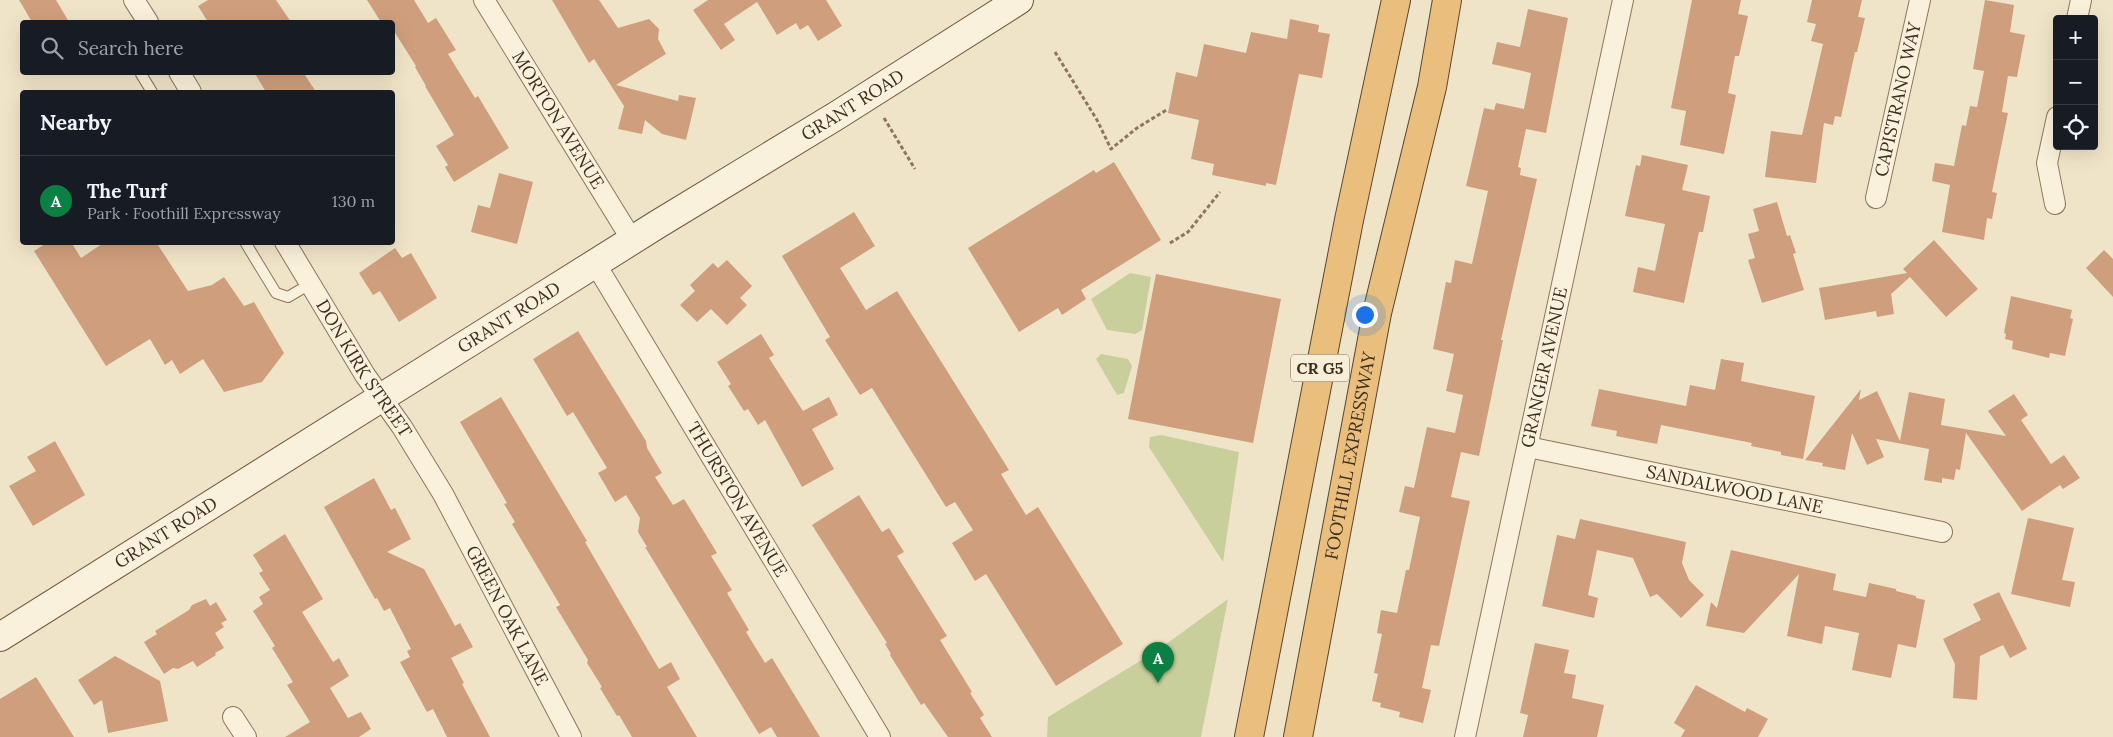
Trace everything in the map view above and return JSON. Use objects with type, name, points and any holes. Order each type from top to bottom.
[{"type":"highway","name":"CR G5","points":[[1249,737],[1349,220],[1396,0]]},
{"type":"highway","name":"FOOTHILL EXPRESSWAY","points":[[1298,737],[1377,313],[1432,87],[1447,0]]},
{"type":"main road","name":"GRANT ROAD","points":[[0,637],[632,240],[819,127],[1018,0]]},
{"type":"street","points":[[134,0],[147,20]]},
{"type":"street","name":"MORTON AVENUE","points":[[484,0],[632,240]]},
{"type":"street","name":"GRANGER AVENUE","points":[[1465,737],[1623,0]]},
{"type":"street","name":"CAPISTRANO WAY","points":[[1876,198],[1920,0]]},
{"type":"street","points":[[2078,15],[2081,0]]},
{"type":"street","points":[[181,75],[190,90]]},
{"type":"street","points":[[2053,137],[2048,163],[2055,204]]},
{"type":"street","name":"DON KIRK STREET","points":[[287,245],[443,494]]},
{"type":"street","name":"THURSTON AVENUE","points":[[595,264],[880,737]]},
{"type":"street","name":"SANDALWOOD LANE","points":[[1528,447],[1942,532]]},
{"type":"street","name":"GREEN OAK LANE","points":[[443,494],[571,737]]},
{"type":"street","points":[[233,717],[246,737]]},
{"type":"lane","points":[[142,75],[151,90]]},
{"type":"lane","points":[[247,245],[276,293],[288,297],[310,284]]},
{"type":"path","points":[[1055,52],[1096,120],[1111,150],[1137,128],[1168,109]]},
{"type":"path","points":[[884,118],[915,169]]},
{"type":"path","points":[[1170,243],[1188,232],[1220,192]]},
{"type":"green space","points":[[1130,273],[1151,277],[1142,330],[1135,334],[1107,330],[1091,299]]},
{"type":"green space","points":[[1101,354],[1128,359],[1132,366],[1124,393],[1117,395],[1096,359]]},
{"type":"green space","points":[[1161,435],[1239,452],[1223,562],[1149,447],[1150,437]]},
{"type":"green space","points":[[1228,599],[1201,737],[1047,737],[1048,717],[1158,650]]},
{"type":"building","points":[[19,0],[56,0],[68,20],[31,20]]},
{"type":"building","points":[[208,0],[276,0],[290,20],[207,20],[198,6]]},
{"type":"building","points":[[367,0],[414,0],[428,23],[436,18],[456,50],[448,54],[475,98],[478,96],[509,148],[454,182],[445,167],[448,165],[436,146],[454,135],[425,86],[416,66],[395,33],[395,20],[380,20]]},
{"type":"building","points":[[552,0],[599,0],[618,28],[649,19],[659,29],[658,39],[666,54],[616,85],[678,101],[679,95],[696,98],[686,140],[662,134],[645,120],[642,134],[618,129],[624,106],[594,59],[589,63]]},
{"type":"building","points":[[708,0],[826,0],[842,26],[818,41],[808,25],[800,30],[796,23],[777,35],[757,2],[724,24],[735,40],[721,50],[693,10]]},
{"type":"building","points":[[1692,0],[1741,0],[1738,14],[1748,16],[1739,56],[1735,56],[1728,93],[1736,95],[1724,154],[1680,145],[1686,111],[1671,108]]},
{"type":"building","points":[[1812,0],[1862,0],[1858,17],[1865,18],[1857,52],[1855,52],[1841,117],[1835,116],[1833,125],[1824,123],[1816,183],[1765,177],[1771,131],[1802,135],[1823,44],[1811,41],[1816,24],[1807,22]]},
{"type":"building","points":[[1985,0],[2014,5],[2010,32],[2025,35],[2017,77],[2008,76],[2002,112],[2008,113],[1992,192],[1997,193],[1992,219],[1987,218],[1984,240],[1942,232],[1950,185],[1932,181],[1935,163],[1954,166],[1962,125],[1966,126],[1970,106],[1977,107],[1984,71],[1973,69]]},
{"type":"building","points":[[1528,9],[1568,18],[1546,133],[1526,129],[1518,167],[1521,168],[1520,175],[1537,179],[1501,340],[1503,340],[1479,456],[1461,452],[1451,497],[1470,501],[1439,646],[1431,645],[1422,688],[1431,690],[1423,723],[1399,717],[1400,712],[1380,707],[1381,703],[1372,701],[1378,674],[1374,673],[1382,634],[1377,633],[1381,610],[1397,613],[1406,570],[1409,570],[1420,517],[1399,512],[1405,486],[1414,488],[1427,427],[1455,433],[1463,395],[1446,391],[1454,354],[1433,349],[1446,282],[1451,283],[1455,260],[1472,264],[1488,191],[1466,186],[1484,108],[1494,110],[1496,103],[1524,109],[1531,73],[1492,64],[1497,42],[1520,47]]},
{"type":"building","points":[[1290,19],[1319,25],[1318,32],[1330,34],[1322,78],[1299,74],[1276,185],[1266,183],[1266,186],[1212,175],[1214,164],[1191,159],[1199,120],[1168,113],[1176,72],[1197,77],[1204,44],[1246,53],[1251,32],[1287,39]]},
{"type":"building","points":[[256,75],[305,75],[315,90],[265,90]]},
{"type":"building","points":[[1642,155],[1688,165],[1682,190],[1710,196],[1703,232],[1699,232],[1684,303],[1633,292],[1638,267],[1655,271],[1665,224],[1625,216],[1636,165],[1640,166]]},
{"type":"building","points":[[1114,162],[1161,240],[1081,290],[1086,299],[1062,315],[1058,308],[1019,332],[968,248],[1094,170],[1096,173]]},
{"type":"building","points":[[499,173],[533,182],[517,244],[471,232],[478,205],[490,208]]},
{"type":"building","points":[[1777,202],[1787,236],[1790,235],[1796,253],[1793,254],[1804,290],[1762,303],[1748,260],[1755,258],[1748,234],[1759,231],[1753,209]]},
{"type":"building","points":[[854,212],[875,246],[840,268],[866,310],[897,291],[1009,470],[1001,474],[1026,515],[1038,507],[1123,644],[1056,686],[986,574],[975,581],[952,543],[973,530],[955,502],[946,507],[872,388],[860,395],[825,340],[830,337],[782,256]]},
{"type":"building","points":[[1934,240],[1978,289],[1946,317],[1910,277],[1891,294],[1894,314],[1877,317],[1876,311],[1825,320],[1819,288],[1907,273],[1903,269]]},
{"type":"building","points":[[43,245],[73,245],[81,258],[100,245],[158,245],[188,291],[212,285],[224,277],[244,306],[254,302],[284,353],[262,382],[224,392],[203,359],[180,374],[172,360],[165,365],[150,339],[106,366],[34,251]]},
{"type":"building","points":[[395,248],[402,258],[411,253],[437,298],[399,322],[380,291],[373,295],[359,273]]},
{"type":"building","points":[[2104,250],[2113,259],[2113,297],[2086,268]]},
{"type":"building","points":[[727,260],[752,286],[740,298],[747,305],[727,325],[711,309],[697,322],[680,305],[695,291],[690,285],[713,263],[718,268]]},
{"type":"building","points":[[1156,274],[1281,299],[1253,443],[1128,419]]},
{"type":"building","points":[[2011,296],[2072,310],[2070,318],[2073,319],[2065,356],[2050,353],[2049,358],[2012,349],[2013,341],[2005,339],[2006,334],[2004,333]]},
{"type":"building","points":[[578,331],[646,441],[647,448],[662,473],[655,477],[673,505],[684,499],[717,553],[711,556],[732,590],[727,593],[749,630],[746,632],[765,663],[772,658],[820,737],[777,737],[771,727],[759,734],[645,547],[647,547],[638,532],[640,518],[626,495],[615,502],[598,473],[607,468],[573,412],[567,416],[533,359]]},
{"type":"building","points":[[761,334],[774,355],[769,358],[803,411],[829,397],[838,415],[812,429],[834,469],[802,487],[765,420],[758,425],[748,409],[744,411],[728,386],[731,384],[717,362]]},
{"type":"building","points":[[1721,359],[1744,363],[1741,381],[1815,396],[1803,459],[1751,446],[1752,443],[1661,425],[1657,444],[1616,436],[1617,431],[1591,426],[1599,389],[1686,406],[1690,385],[1715,390]]},
{"type":"building","points":[[1861,389],[1859,400],[1877,391],[1900,441],[1909,392],[1945,399],[1941,425],[2006,436],[1988,411],[2014,394],[2028,415],[2021,420],[2051,464],[2064,455],[2080,478],[2063,489],[2060,485],[2022,511],[1966,433],[1960,470],[1956,469],[1954,480],[1942,478],[1942,483],[1924,480],[1929,449],[1876,439],[1884,457],[1867,465],[1852,433],[1845,470],[1822,466],[1823,463],[1805,460]]},
{"type":"building","points":[[501,397],[587,541],[585,542],[659,669],[671,662],[680,679],[667,687],[697,737],[632,737],[600,688],[602,687],[587,663],[588,660],[556,607],[560,605],[512,524],[515,522],[504,504],[507,503],[460,422]]},
{"type":"building","points":[[55,441],[85,495],[33,526],[9,486],[36,471],[27,457]]},
{"type":"building","points":[[374,478],[391,510],[395,508],[411,539],[387,552],[424,569],[455,626],[460,623],[473,647],[451,658],[464,683],[462,684],[490,737],[447,737],[433,709],[427,712],[400,662],[410,657],[407,651],[411,649],[390,608],[384,611],[377,598],[375,599],[324,507]]},
{"type":"building","points":[[859,495],[882,532],[889,528],[904,552],[897,556],[947,636],[940,640],[972,692],[970,693],[984,715],[980,718],[992,737],[948,737],[924,703],[921,705],[890,655],[885,644],[887,643],[812,525]]},
{"type":"building","points":[[2028,518],[2074,528],[2062,580],[2075,582],[2070,607],[2011,594]]},
{"type":"building","points":[[1580,519],[1686,542],[1682,563],[1689,580],[1704,595],[1681,618],[1657,594],[1650,597],[1633,558],[1597,550],[1588,595],[1598,598],[1594,618],[1542,606],[1557,535],[1575,539]]},
{"type":"building","points":[[285,534],[323,599],[302,612],[333,662],[339,658],[349,676],[330,688],[348,718],[361,712],[371,729],[359,737],[285,737],[310,722],[287,685],[293,682],[272,648],[275,646],[253,611],[263,604],[259,597],[270,590],[259,573],[263,571],[253,555]]},
{"type":"building","points":[[1731,550],[1836,574],[1833,590],[1866,597],[1869,583],[1896,589],[1896,591],[1925,600],[1916,648],[1898,644],[1891,678],[1852,670],[1859,633],[1825,626],[1822,644],[1787,636],[1799,574],[1744,633],[1706,626],[1711,602],[1717,608]]},
{"type":"building","points":[[1999,592],[2027,649],[2010,658],[2003,645],[1980,656],[1977,700],[1953,698],[1955,664],[1943,639],[1981,620],[1973,604]]},
{"type":"building","points":[[206,599],[210,606],[216,602],[227,620],[221,623],[224,627],[215,633],[224,648],[197,667],[193,661],[178,669],[173,668],[164,674],[144,642],[157,634],[155,631],[189,610],[192,605]]},
{"type":"building","points":[[1535,643],[1569,650],[1564,673],[1576,675],[1572,698],[1604,705],[1597,737],[1523,737],[1528,715],[1520,713]]},
{"type":"building","points":[[115,656],[160,681],[168,721],[108,733],[102,700],[94,705],[78,680]]},
{"type":"building","points":[[36,677],[74,737],[0,737],[0,699]]},
{"type":"building","points":[[1696,685],[1745,712],[1747,708],[1768,719],[1758,737],[1681,737],[1685,730],[1674,723]]},
{"type":"place","name":"The Turf","points":[[1158,683]]}]
